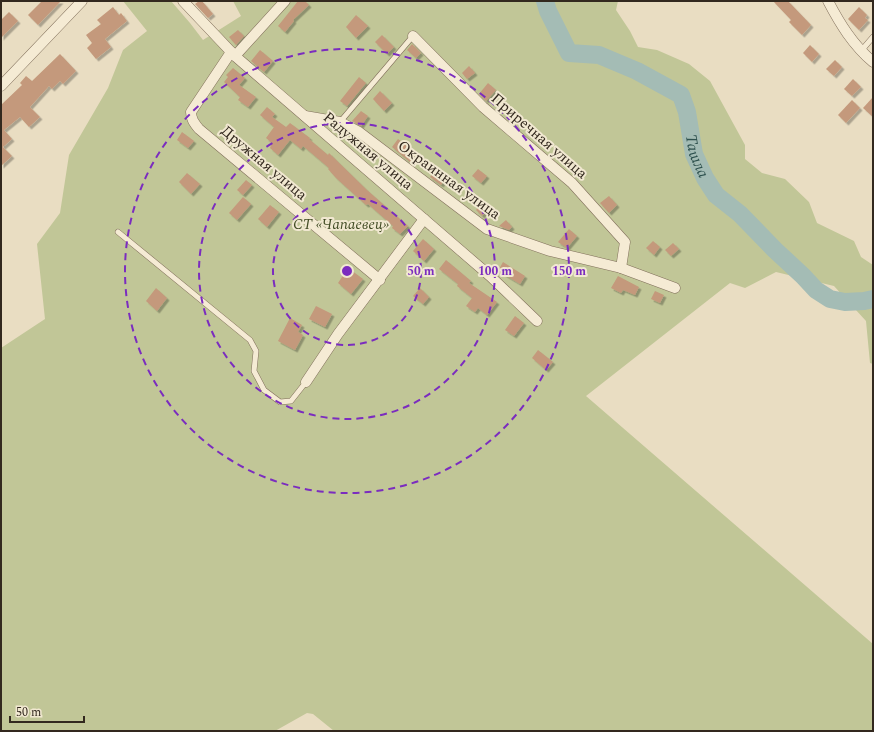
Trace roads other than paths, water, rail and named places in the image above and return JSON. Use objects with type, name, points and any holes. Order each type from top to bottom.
[{"type":"street","points":[[3,81],[82,1]]},
{"type":"street","name":"Радужная улица","points":[[183,1],[233,54],[490,276],[538,321]]},
{"type":"street","name":"Дружная улица","points":[[285,1],[233,54],[191,112],[191,117],[199,129],[380,280]]},
{"type":"street","points":[[828,1],[839,22],[860,51],[873,62]]},
{"type":"street","name":"Приречная улица","points":[[413,36],[483,107],[572,183],[626,242],[621,268]]},
{"type":"street","name":"Окраинная улица","points":[[303,115],[340,122],[359,132],[487,229],[550,251],[621,268],[675,288]]},
{"type":"street","points":[[306,382],[338,334],[380,280],[424,219]]},
{"type":"lane","points":[[340,122],[413,36]]},
{"type":"lane","points":[[860,51],[873,37]]},
{"type":"lane","points":[[118,232],[250,340],[256,351],[254,371],[264,390],[280,402],[291,401],[306,382]]},
{"type":"waterway","name":"Ташла","points":[[545,1],[548,11],[569,53],[599,55],[637,71],[681,95],[687,112],[694,154],[705,178],[716,195],[740,214],[816,290],[830,299],[845,302],[873,299]]},
{"type":"park label","name":"СТ «Чапаевец»","points":[[341,224]]}]
